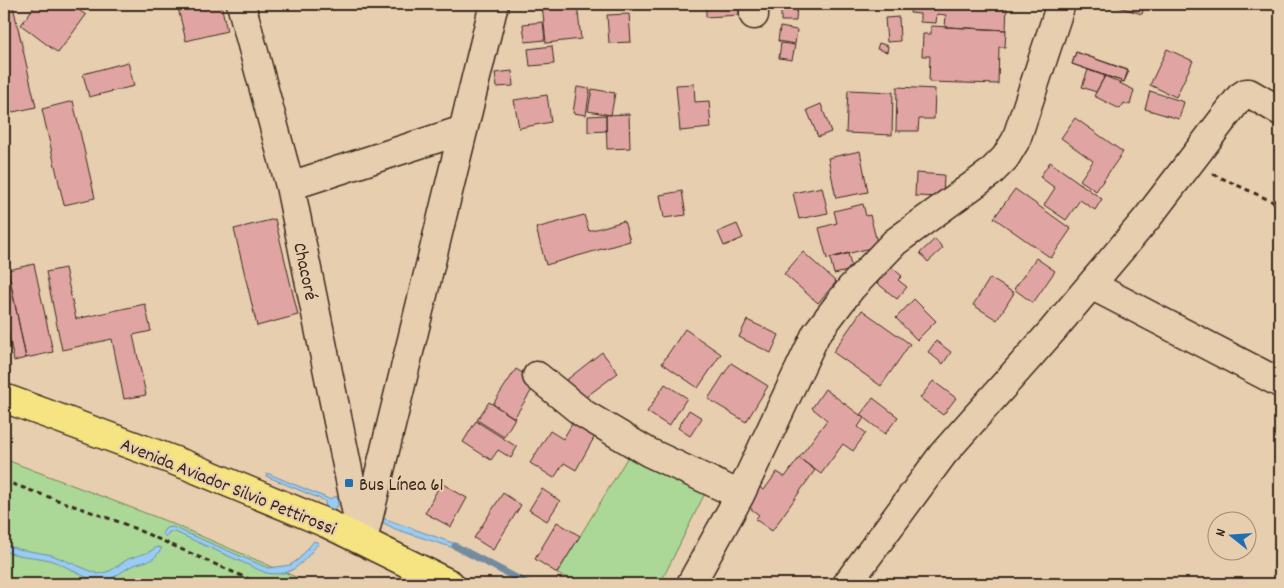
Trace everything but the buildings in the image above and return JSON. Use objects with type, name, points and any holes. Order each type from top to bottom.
[{"type":"main road","name":"Avenida Aviador Silvio Pettirossi","points":[[4,398],[186,465],[326,523],[450,584]]},
{"type":"street","name":"Chacoré","points":[[240,4],[290,186],[363,540]]},
{"type":"street","points":[[363,540],[494,4]]},
{"type":"street","points":[[691,584],[740,495],[816,334],[852,288],[895,242],[990,173],[1005,158],[1016,140],[1061,4]]},
{"type":"street","points":[[848,584],[943,454],[1148,217],[1243,94],[1249,92],[1280,110]]},
{"type":"street","points":[[290,186],[463,130]]},
{"type":"street","points":[[1091,285],[1280,383]]},
{"type":"street","points":[[537,376],[584,414],[648,452],[740,495]]},
{"type":"path","points":[[1190,164],[1280,205]]},
{"type":"path","points":[[4,481],[122,523],[260,584]]},
{"type":"green space","points":[[629,455],[707,489],[660,584],[584,584],[557,574]]},
{"type":"green space","points":[[4,459],[166,521],[312,584],[4,584]]},
{"type":"water","points":[[267,473],[329,499],[337,496],[338,506],[332,511],[326,509],[325,501],[266,476]]},
{"type":"water","points":[[380,517],[464,547],[463,551],[395,529],[380,521]]},
{"type":"water","points":[[173,527],[268,568],[290,565],[299,559],[314,541],[319,543],[297,567],[284,573],[266,573],[175,532],[169,532],[166,537],[162,533],[166,528]]},
{"type":"water","points":[[4,544],[18,549],[52,555],[98,574],[110,571],[128,559],[149,552],[157,547],[162,548],[150,560],[134,565],[111,579],[100,580],[85,576],[56,562],[4,551]]},
{"type":"waterway","points":[[455,546],[528,584]]},
{"type":"place","name":"Bus Línea 61","points":[[349,483]]}]
